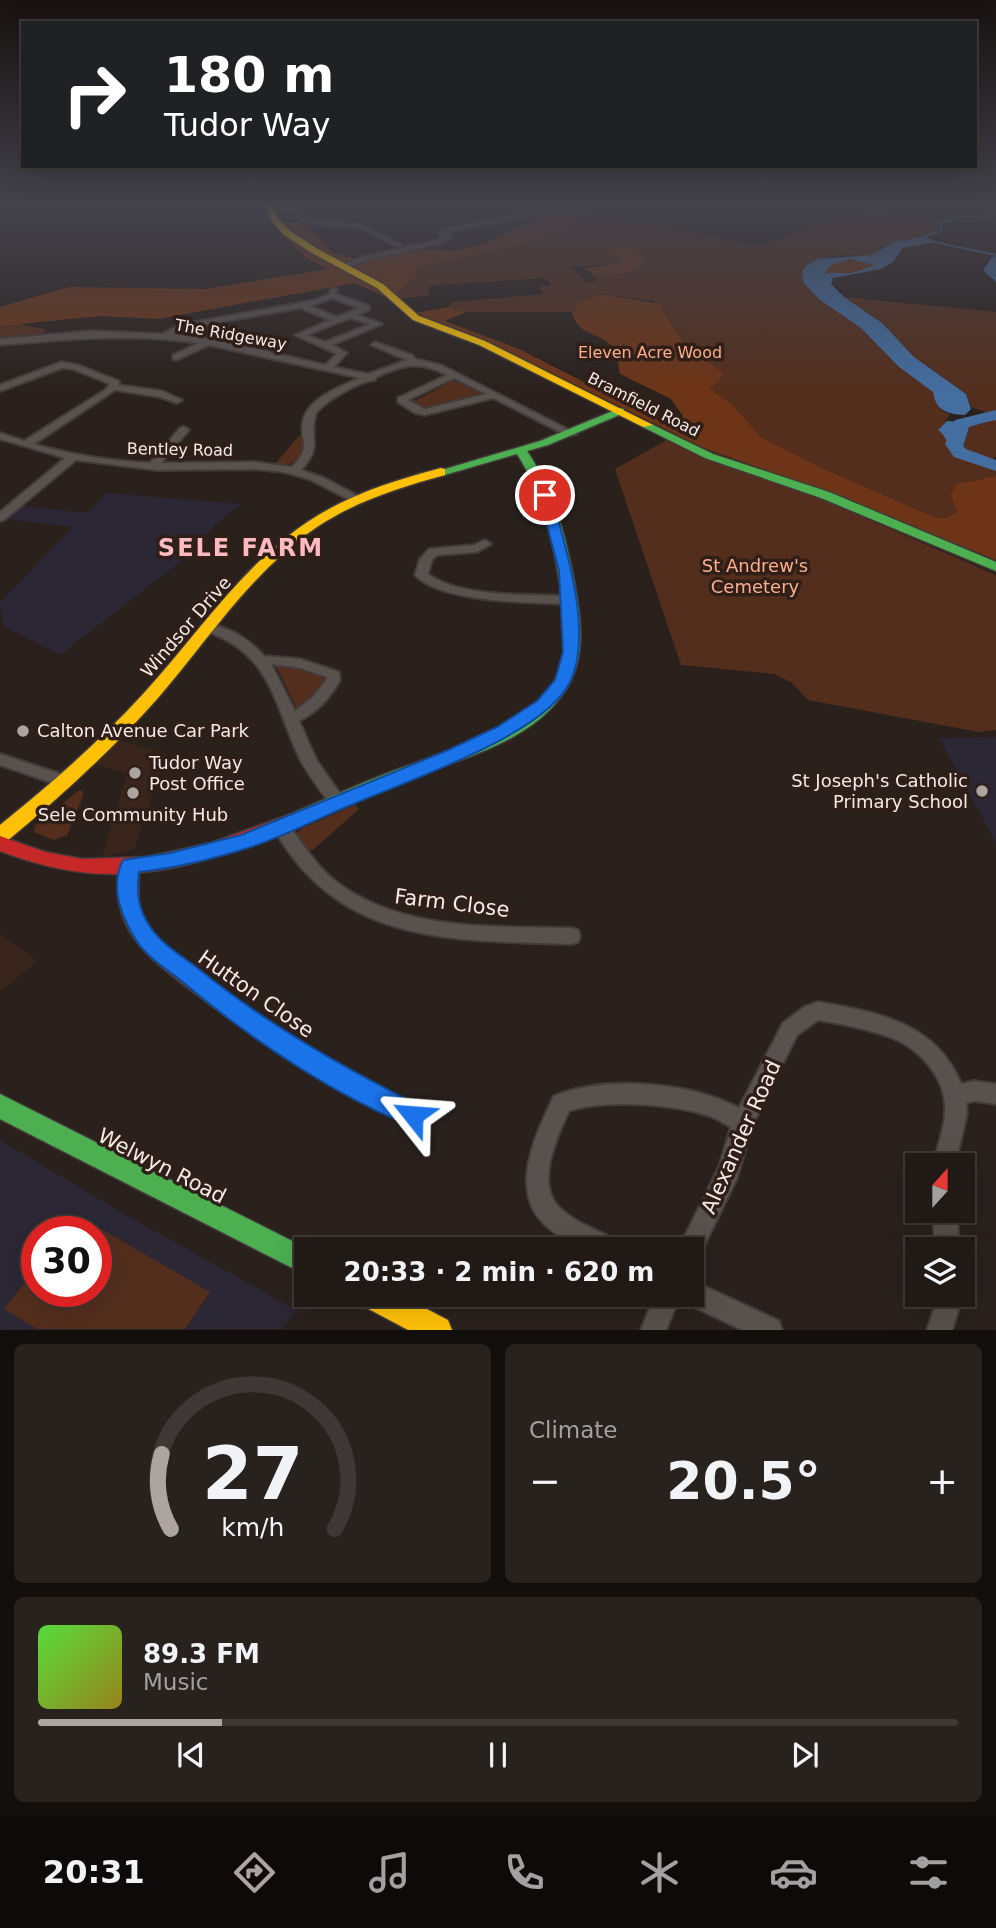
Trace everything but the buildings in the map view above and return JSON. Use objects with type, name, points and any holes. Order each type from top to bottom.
[{"type":"street","name":"Bramfield Road","points":[[347,267],[380,286],[416,318],[482,343],[709,456],[825,495],[996,568]]},
{"type":"street","points":[[165,336],[179,327],[322,301],[336,292],[370,307],[299,335],[343,353],[328,367]]},
{"type":"street","points":[[302,305],[337,320]]},
{"type":"street","points":[[325,345],[378,324],[351,315]]},
{"type":"street","name":"The Ridgeway","points":[[0,342],[63,335],[165,336],[210,341],[372,378]]},
{"type":"street","points":[[176,357],[210,341]]},
{"type":"street","points":[[375,345],[409,358],[412,362]]},
{"type":"street","points":[[294,471],[308,456],[311,443],[310,417],[315,407],[372,378],[412,362],[428,364],[454,375],[572,434]]},
{"type":"street","points":[[0,388],[51,367],[66,365],[112,381],[116,383],[114,387]]},
{"type":"street","points":[[454,375],[401,400],[425,412],[495,395]]},
{"type":"street","points":[[25,445],[114,387],[162,394],[177,400]]},
{"type":"street","name":"Windsor Drive","points":[[0,836],[64,781],[150,697],[286,544],[313,523],[356,499],[410,479],[522,452],[572,434],[620,411]]},
{"type":"street","points":[[153,466],[184,430]]},
{"type":"street","name":"Bentley Road","points":[[0,436],[73,457],[153,466],[244,466],[294,471],[356,499]]},
{"type":"street","points":[[0,843],[57,863],[130,866],[206,853],[281,827],[491,737],[543,705],[558,688],[569,665],[571,652],[566,571],[551,511],[534,467],[522,452]]},
{"type":"street","points":[[2,513],[73,457]]},
{"type":"street","points":[[485,544],[477,548],[433,552],[426,559],[421,575],[434,585],[464,591],[568,600]]},
{"type":"street","points":[[211,628],[226,633],[264,660],[315,772],[338,802]]},
{"type":"street","points":[[264,660],[326,670],[334,675],[332,684],[305,711],[291,719]]},
{"type":"street","points":[[0,759],[64,781]]},
{"type":"street","name":"Farm Close","points":[[281,827],[327,884],[363,909],[386,919],[412,925],[494,933],[571,936]]},
{"type":"street","name":"Hutton Close","points":[[130,866],[126,895],[129,906],[144,935],[158,949],[224,1003],[303,1055],[344,1080],[413,1115]]},
{"type":"street","name":"Alexander Road","points":[[696,1237],[729,1170],[743,1122],[790,1030],[802,1018],[818,1011],[898,1030],[918,1042],[936,1058],[946,1072],[955,1095]]},
{"type":"street","points":[[947,1153],[956,1113],[955,1095],[974,1091],[996,1094]]},
{"type":"street","points":[[587,1237],[552,1218],[543,1208],[538,1195],[536,1178],[562,1102],[587,1094],[648,1098],[709,1105],[743,1122]]},
{"type":"street","name":"Welwyn Road","points":[[0,1106],[294,1256]]},
{"type":"street","points":[[704,1298],[770,1329]]},
{"type":"street","points":[[395,1307],[438,1329]]},
{"type":"street","points":[[653,1329],[663,1307]]},
{"type":"shaded area","points":[[107,493],[241,504],[212,528],[189,555],[60,655],[3,626],[0,602],[73,527],[8,519],[23,506],[87,513]]},
{"type":"shaded area","name":"St Joseph's Catholic Primary School","points":[[996,737],[996,843],[939,738]]},
{"type":"shaded area","points":[[120,741],[166,754],[134,849],[102,858],[127,774],[94,763]]},
{"type":"shaded area","points":[[0,934],[37,961],[0,992]]},
{"type":"shaded area","points":[[0,1140],[119,1211],[296,1310],[282,1329],[0,1330]]},
{"type":"green space","points":[[324,267],[342,267],[367,281],[390,299],[355,283],[158,319],[100,316],[0,326],[0,307],[69,287],[205,289],[328,269]]},
{"type":"green space","points":[[352,267],[418,267],[414,268],[417,276],[396,294]]},
{"type":"green space","points":[[570,267],[588,283],[597,281],[590,272],[604,274],[642,267],[814,267],[820,300],[861,328],[899,367],[933,392],[942,411],[950,414],[942,427],[951,446],[967,459],[995,467],[996,476],[956,484],[950,495],[957,512],[946,518],[934,517],[820,467],[761,437],[734,406],[709,387],[705,357],[686,345],[663,309],[653,301],[602,294],[580,303],[572,312],[466,312],[449,307],[452,302],[543,294],[539,286],[551,285],[545,278],[439,285],[428,287],[430,296],[400,298],[396,294],[414,280],[413,268]]},
{"type":"green space","points":[[639,267],[625,273],[607,275],[584,269]]},
{"type":"green space","points":[[873,267],[851,274],[824,273],[825,269]]},
{"type":"green space","name":"Eleven Acre Wood","points":[[602,294],[659,304],[686,345],[723,373],[719,381],[710,388],[734,406],[761,437],[820,467],[934,517],[946,518],[957,512],[950,495],[956,484],[996,476],[996,560],[826,491],[706,449],[493,344],[415,313],[449,307],[466,312],[445,321],[519,349],[678,430],[683,416],[671,399],[620,374],[618,357],[613,347],[584,330],[575,320],[572,312],[579,303]]},
{"type":"green space","points":[[844,297],[996,312],[996,413],[990,414],[971,407],[966,394],[914,357],[882,323]]},
{"type":"green space","points":[[0,315],[18,319],[23,325],[47,329],[42,334],[0,339]]},
{"type":"green space","points":[[453,380],[484,394],[427,408],[429,411],[407,400],[417,400]]},
{"type":"green space","points":[[996,419],[996,456],[990,462],[962,450],[969,427]]},
{"type":"green space","points":[[299,436],[305,436],[303,450],[298,459],[289,464],[275,464]]},
{"type":"green space","name":"St Andrew's Cemetery","points":[[668,439],[812,495],[996,575],[996,730],[979,732],[808,700],[791,682],[774,674],[681,665],[615,469]]},
{"type":"green space","points":[[277,663],[325,674],[329,679],[301,710],[293,711],[296,707],[277,668],[272,666]]},
{"type":"green space","points":[[78,791],[83,791],[83,796],[67,835],[54,840],[34,832],[35,826]]},
{"type":"green space","points":[[355,805],[359,809],[314,849],[309,851],[298,840],[297,833],[302,828]]},
{"type":"green space","points":[[112,1235],[210,1292],[185,1329],[37,1329],[4,1309],[21,1287],[21,1307],[112,1307]]},
{"type":"water","points":[[806,267],[829,267],[825,273],[853,273],[869,267],[884,267],[833,278],[831,284],[844,297],[882,323],[914,357],[966,394],[971,409],[965,415],[943,410],[933,392],[899,367],[861,328],[820,300],[804,283],[802,272]]},
{"type":"water","points":[[990,414],[996,415],[996,419],[969,427],[962,450],[950,446],[938,430],[947,421],[961,422]]},
{"type":"waterway","points":[[991,267],[989,270],[996,278]]},
{"type":"waterway","points":[[996,415],[961,423],[953,444],[960,453],[996,466]]},
{"type":"traffic: fast","points":[[441,472],[544,443],[620,411]]},
{"type":"traffic: fast","points":[[647,425],[709,456],[825,495],[996,567]]},
{"type":"traffic: fast","points":[[302,817],[488,741],[533,715],[550,699],[563,681],[572,643],[570,602],[563,560],[546,496],[522,452]]},
{"type":"traffic: fast","points":[[0,1106],[294,1256]]},
{"type":"traffic: slow","points":[[345,267],[380,286],[416,318],[482,343],[647,425]]},
{"type":"traffic: slow","points":[[0,836],[116,732],[171,672],[227,604],[289,541],[328,515],[359,500],[441,472]]},
{"type":"traffic: slow","points":[[394,1307],[438,1330]]},
{"type":"traffic: jam","points":[[0,843],[45,859],[83,866],[147,865],[211,851],[302,817]]},
{"type":"place","name":"Calton Avenue Car Park","points":[[23,731]]},
{"type":"place","name":"Tudor Way Post Office","points":[[135,773]]},
{"type":"place","name":"St Joseph's Catholic Primary School","points":[[982,791]]},
{"type":"place","name":"Sele Community Hub","points":[[133,793]]},
{"type":"district","name":"SELE FARM","points":[[241,548]]},
{"type":"route","points":[[413,1115],[344,1080],[303,1055],[193,980],[158,949],[136,923],[126,895],[130,866],[170,861],[245,842],[454,754],[503,731],[543,705],[562,681],[571,652],[566,571],[545,495]]}]
